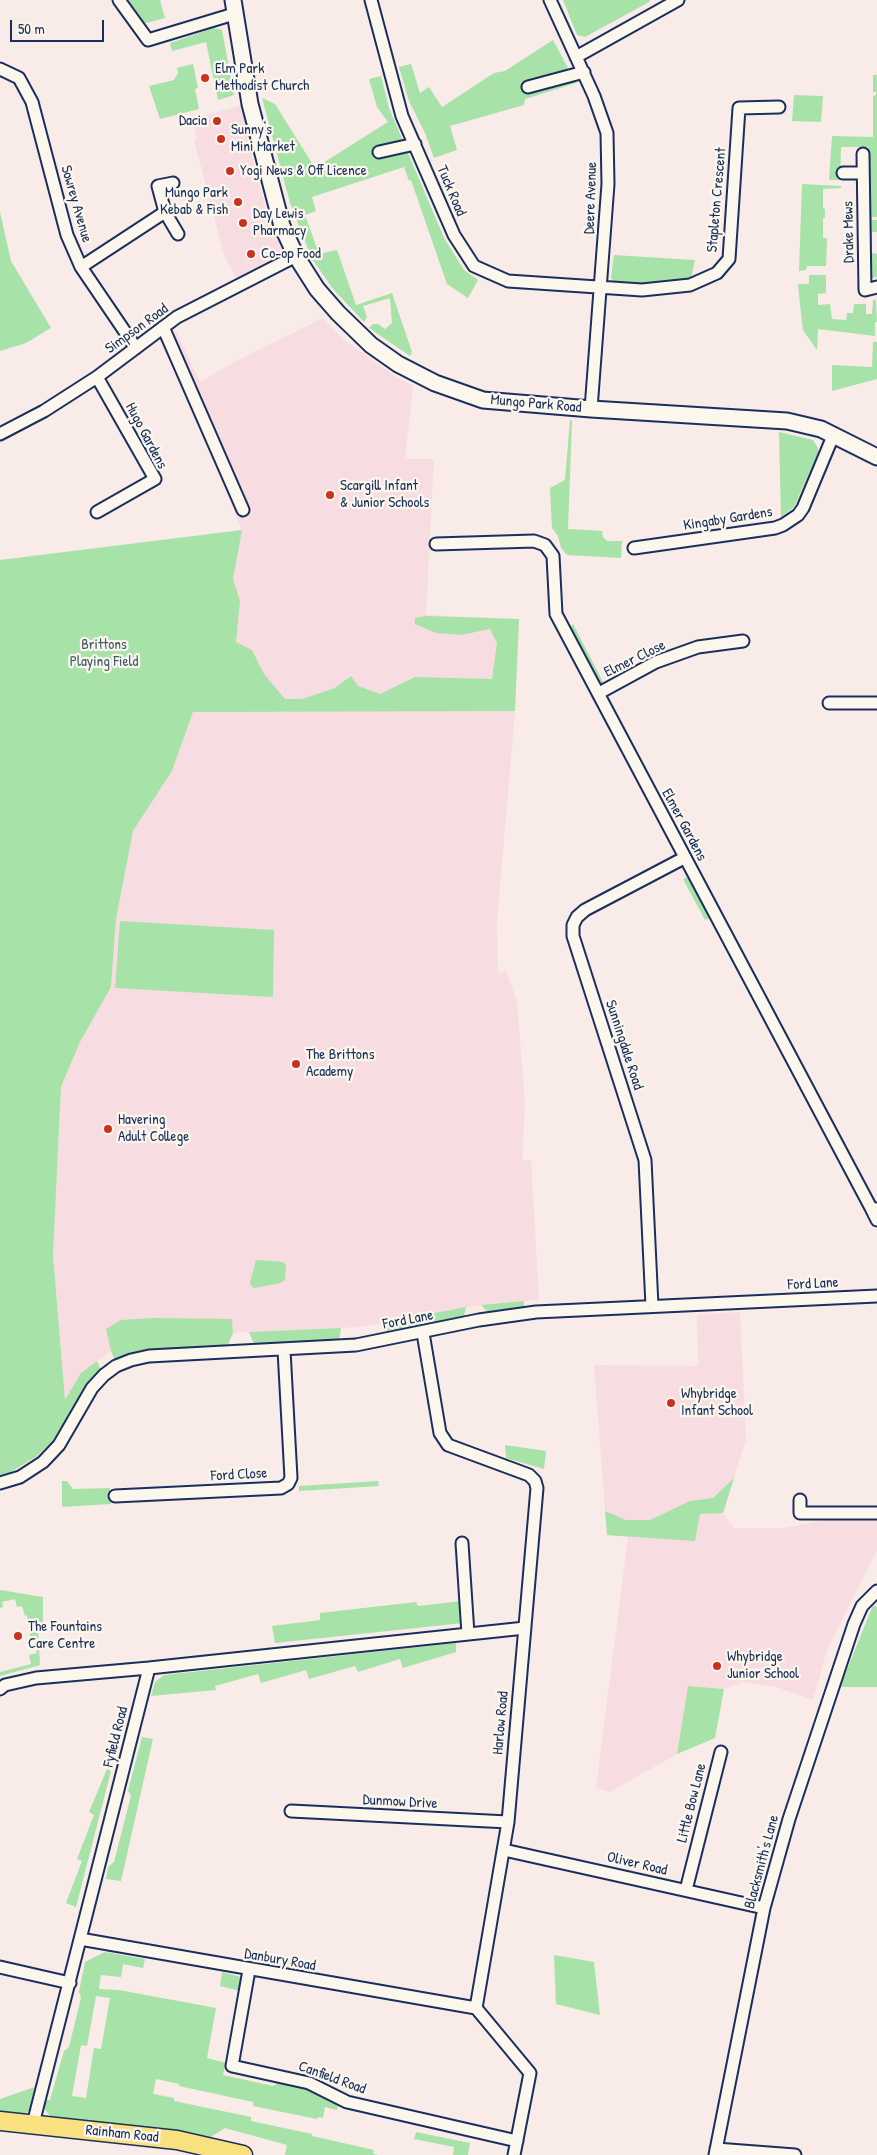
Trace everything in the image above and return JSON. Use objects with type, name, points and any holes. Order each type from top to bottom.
[{"type":"main road","name":"Rainham Road","points":[[0,2121],[184,2141],[243,2155]]},
{"type":"street","points":[[120,0],[148,40],[234,7]]},
{"type":"street","name":"Tuck Road","points":[[371,0],[402,116],[454,235],[474,266],[508,281],[601,288]]},
{"type":"street","name":"Deere Avenue","points":[[550,0],[584,72],[607,132],[608,184],[591,409]]},
{"type":"street","points":[[576,57],[661,4],[678,0]]},
{"type":"street","name":"Mungo Park Road","points":[[234,7],[253,114],[282,226],[296,256],[317,289],[338,313],[371,345],[405,367],[435,382],[483,400],[591,409],[787,421],[821,429],[877,457]]},
{"type":"street","name":"Sowrey Avenue","points":[[0,68],[19,78],[32,102],[67,235],[81,267],[136,348]]},
{"type":"street","points":[[528,87],[584,72]]},
{"type":"street","name":"Stapleton Crescent","points":[[601,288],[642,290],[680,286],[717,273],[729,259],[739,108],[779,107]]},
{"type":"street","points":[[379,152],[415,144]]},
{"type":"street","name":"Drake Mews","points":[[863,154],[865,290],[877,287]]},
{"type":"street","points":[[843,173],[863,173]]},
{"type":"street","points":[[173,183],[158,186],[164,212],[178,234]]},
{"type":"street","points":[[81,267],[164,212]]},
{"type":"street","name":"Simpson Road","points":[[0,434],[44,411],[97,377],[177,317],[296,256]]},
{"type":"street","points":[[164,328],[243,510]]},
{"type":"street","name":"Hugo Gardens","points":[[97,377],[155,479],[97,512]]},
{"type":"street","name":"Kingaby Gardens","points":[[634,548],[775,528],[783,525],[798,515],[803,508],[833,436]]},
{"type":"street","name":"Elmer Gardens","points":[[436,544],[534,542],[545,545],[553,556],[556,614],[684,858],[874,1209],[877,1220]]},
{"type":"street","name":"Elmer Close","points":[[598,693],[656,662],[698,647],[743,641]]},
{"type":"street","points":[[829,703],[877,703]]},
{"type":"street","name":"Sunningdale Road","points":[[652,1306],[645,1160],[573,936],[573,926],[577,917],[585,910],[684,858]]},
{"type":"street","name":"Ford Lane","points":[[0,1483],[20,1477],[43,1462],[59,1445],[92,1388],[104,1375],[116,1366],[149,1356],[356,1345],[423,1333],[479,1320],[536,1312],[877,1296]]},
{"type":"street","name":"Harlow Road","points":[[423,1333],[440,1433],[448,1445],[529,1475],[535,1481],[537,1488],[508,1822],[476,2008]]},
{"type":"street","name":"Ford Close","points":[[115,1496],[282,1488],[288,1484],[291,1478],[284,1350]]},
{"type":"street","points":[[800,1500],[800,1513],[877,1513]]},
{"type":"street","points":[[462,1544],[468,1634]]},
{"type":"street","name":"Blacksmith's Lane","points":[[715,2152],[764,1908],[788,1819],[838,1666],[862,1606],[877,1591]]},
{"type":"street","points":[[0,1689],[5,1685],[36,1678],[149,1668],[524,1628]]},
{"type":"street","name":"Fyfield Road","points":[[33,2124],[149,1668]]},
{"type":"street","name":"Little Bow Lane","points":[[686,1890],[721,1752]]},
{"type":"street","name":"Dunmow Drive","points":[[291,1811],[508,1822]]},
{"type":"street","name":"Oliver Road","points":[[504,1850],[764,1908]]},
{"type":"street","name":"Danbury Road","points":[[80,1939],[249,1970],[476,2008]]},
{"type":"street","points":[[0,1967],[70,1983]]},
{"type":"street","name":"Canfield Road","points":[[249,1970],[232,2066],[309,2083],[347,2102],[517,2141]]},
{"type":"street","points":[[476,2008],[530,2073],[514,2155]]},
{"type":"street","points":[[715,2152],[795,2155]]},
{"type":"shaded area","points":[[243,105],[250,134],[247,138],[267,213],[275,220],[284,247],[281,254],[275,260],[238,278],[224,255],[194,140],[197,139],[192,119]]},
{"type":"shaded area","name":"The Brittons Academy","points":[[323,318],[343,339],[413,386],[405,459],[434,459],[426,615],[519,619],[515,711],[497,922],[498,974],[506,971],[517,1001],[525,1104],[522,1160],[531,1160],[539,1300],[487,1304],[360,1327],[168,1336],[134,1342],[111,1351],[81,1373],[65,1401],[53,1255],[61,1087],[80,1042],[111,987],[116,919],[133,831],[172,771],[225,622],[242,530],[164,341],[176,331],[200,382],[236,361]]},
{"type":"shaded area","name":"Whybridge Junior School","points":[[740,1312],[746,1439],[723,1513],[734,1528],[784,1528],[828,1519],[877,1519],[877,1550],[827,1650],[813,1700],[776,1687],[743,1682],[724,1689],[688,1686],[677,1754],[610,1792],[596,1788],[628,1537],[607,1535],[594,1365],[698,1366],[697,1315]]},
{"type":"green space","points":[[125,0],[160,0],[165,18],[143,24]]},
{"type":"green space","points":[[563,0],[650,0],[585,37],[577,35]]},
{"type":"green space","points":[[214,28],[222,30],[234,95],[218,100],[206,42],[172,51],[170,43]]},
{"type":"green space","points":[[553,40],[576,83],[525,99],[524,105],[450,126],[457,150],[434,158],[425,133],[409,101],[399,67],[411,64],[420,93],[429,87],[442,107],[494,73],[505,71]]},
{"type":"green space","points":[[193,64],[198,88],[195,89],[199,109],[160,119],[149,86],[174,80],[178,73],[177,68]]},
{"type":"green space","points":[[873,75],[877,75],[877,217],[872,217],[872,220],[877,220],[877,232],[872,232],[872,253],[877,254],[877,277],[872,278],[868,272],[868,147],[841,147],[840,180],[829,180],[832,136],[873,137],[873,96],[876,95],[876,92],[873,92]]},
{"type":"green space","points":[[381,76],[389,108],[444,238],[464,270],[478,280],[468,298],[447,284],[411,180],[409,181],[404,167],[312,197],[316,211],[305,215],[319,254],[337,250],[356,305],[392,293],[412,352],[410,356],[369,328],[373,324],[378,324],[385,329],[392,323],[390,298],[363,306],[367,317],[364,322],[333,289],[312,259],[290,203],[262,98],[275,104],[315,168],[388,122],[377,107],[369,79]]},
{"type":"green space","points":[[794,95],[823,96],[821,122],[792,121]]},
{"type":"green space","points":[[802,184],[841,186],[841,188],[823,189],[825,218],[823,218],[823,238],[827,238],[826,266],[807,266],[806,270],[799,271]]},
{"type":"green space","points":[[0,212],[11,261],[51,328],[26,343],[0,351]]},
{"type":"green space","points":[[614,255],[695,260],[691,279],[661,285],[624,285],[613,281],[611,277]]},
{"type":"green space","points":[[809,275],[826,275],[826,293],[818,294],[818,305],[830,304],[832,319],[846,320],[847,313],[853,313],[854,304],[866,304],[866,314],[872,314],[873,300],[876,300],[877,322],[875,322],[875,336],[818,329],[817,350],[803,330],[800,305],[798,284],[809,284]]},
{"type":"green space","points":[[873,342],[877,342],[877,379],[832,391],[832,365],[872,367]]},
{"type":"green space","points":[[570,420],[572,421],[568,529],[602,531],[603,537],[607,541],[622,541],[621,558],[567,555],[561,548],[558,536],[552,528],[550,488],[565,480]]},
{"type":"green space","points":[[779,432],[813,440],[818,448],[818,453],[794,507],[781,517]]},
{"type":"green space","name":"Brittons Playing Field","points":[[242,530],[233,579],[240,601],[236,642],[252,650],[264,674],[285,699],[302,699],[335,688],[351,676],[358,686],[380,694],[415,677],[492,679],[497,643],[490,629],[461,635],[436,633],[415,624],[415,618],[426,616],[519,619],[515,711],[193,712],[172,771],[133,831],[116,919],[111,987],[80,1042],[61,1087],[53,1255],[65,1400],[81,1373],[97,1361],[101,1370],[87,1384],[53,1440],[37,1456],[9,1473],[0,1476],[0,560]]},
{"type":"green space","points":[[573,624],[604,684],[600,684],[596,679],[570,629]]},
{"type":"green space","points":[[688,877],[710,918],[705,920],[683,879]]},
{"type":"green space","points":[[120,921],[274,930],[273,997],[115,988]]},
{"type":"green space","points":[[256,1260],[283,1262],[286,1265],[285,1280],[280,1283],[252,1287],[250,1282]]},
{"type":"green space","points":[[524,1301],[524,1307],[490,1311],[487,1311],[481,1305]]},
{"type":"green space","points":[[466,1307],[464,1316],[459,1319],[385,1331],[382,1323]]},
{"type":"green space","points":[[153,1318],[232,1319],[233,1333],[228,1344],[224,1347],[145,1352],[131,1354],[115,1361],[106,1329],[121,1320]]},
{"type":"green space","points":[[341,1328],[339,1340],[254,1344],[249,1332]]},
{"type":"green space","points":[[505,1445],[546,1451],[544,1469],[506,1458]]},
{"type":"green space","points":[[734,1478],[723,1513],[700,1514],[695,1541],[607,1535],[605,1511],[626,1520],[650,1520],[690,1501],[713,1498]]},
{"type":"green space","points":[[62,1481],[67,1481],[73,1489],[110,1488],[111,1504],[62,1507]]},
{"type":"green space","points":[[378,1481],[379,1486],[299,1491],[299,1486]]},
{"type":"green space","points":[[0,1590],[43,1597],[43,1625],[38,1628],[40,1665],[0,1676],[0,1672],[31,1664],[29,1655],[37,1653],[34,1639],[31,1640],[27,1615],[25,1616],[22,1606],[17,1607],[15,1599],[2,1602],[3,1607],[0,1608]]},
{"type":"green space","points":[[462,1601],[463,1623],[275,1643],[272,1626],[320,1620],[320,1613],[416,1602],[418,1606]]},
{"type":"green space","points":[[873,1605],[877,1607],[877,1687],[840,1687]]},
{"type":"green space","points":[[456,1643],[456,1652],[403,1668],[400,1659],[358,1672],[355,1666],[309,1679],[306,1670],[261,1683],[258,1674],[215,1686],[216,1690],[151,1696],[155,1682],[164,1675]]},
{"type":"green space","points":[[688,1686],[724,1689],[715,1738],[677,1754]]},
{"type":"green space","points":[[142,1737],[153,1739],[121,1881],[106,1879],[108,1867],[114,1862],[131,1796],[128,1791]]},
{"type":"green space","points":[[107,1769],[111,1771],[76,1907],[66,1903],[82,1861],[77,1859],[94,1815],[89,1812]]},
{"type":"green space","points":[[105,1952],[145,1959],[143,1968],[123,1964],[121,1977],[101,1975],[99,1989],[119,1990],[216,2008],[207,2058],[226,2063],[223,2075],[273,2086],[280,2082],[310,2089],[338,2104],[337,2110],[325,2107],[323,2118],[318,2117],[317,2119],[253,2106],[253,2102],[179,2086],[179,2084],[156,2079],[153,2094],[174,2098],[174,2101],[251,2117],[251,2121],[374,2150],[373,2154],[379,2155],[285,2155],[287,2145],[225,2128],[209,2138],[177,2132],[51,2117],[45,2110],[45,2100],[50,2100],[64,2051],[69,2047],[81,1998],[79,1992],[85,1962]],"holes":[[[96,1996],[110,1998],[101,2049],[94,2048],[86,2098],[72,2096],[81,2045],[87,2046]]]},
{"type":"green space","points":[[554,1955],[594,1962],[600,2015],[556,2004]]},
{"type":"green space","points":[[222,1972],[241,1977],[240,1991],[220,1986]]},
{"type":"green space","points":[[35,2087],[30,2107],[33,2107],[25,2114],[0,2111],[0,2099]]},
{"type":"green space","points":[[416,2132],[470,2143],[468,2155],[453,2155],[454,2147],[414,2139]]},
{"type":"place","name":"Elm Park Methodist Church","points":[[205,78]]},
{"type":"place","name":"Dacia","points":[[217,121]]},
{"type":"place","name":"Sunny's Mini Market","points":[[221,139]]},
{"type":"place","name":"Yogi News & Off Licence","points":[[230,171]]},
{"type":"place","name":"Mungo Park Kebab & Fish","points":[[238,202]]},
{"type":"place","name":"Day Lewis Pharmacy","points":[[243,223]]},
{"type":"place","name":"Co-op Food","points":[[251,254]]},
{"type":"place","name":"Scargill Infant & Junior Schools","points":[[330,495]]},
{"type":"place","name":"The Brittons Academy","points":[[296,1064]]},
{"type":"place","name":"Havering Adult College","points":[[108,1129]]},
{"type":"place","name":"Whybridge Infant School","points":[[671,1403]]},
{"type":"place","name":"The Fountains Care Centre","points":[[18,1636]]},
{"type":"place","name":"Whybridge Junior School","points":[[717,1666]]}]
